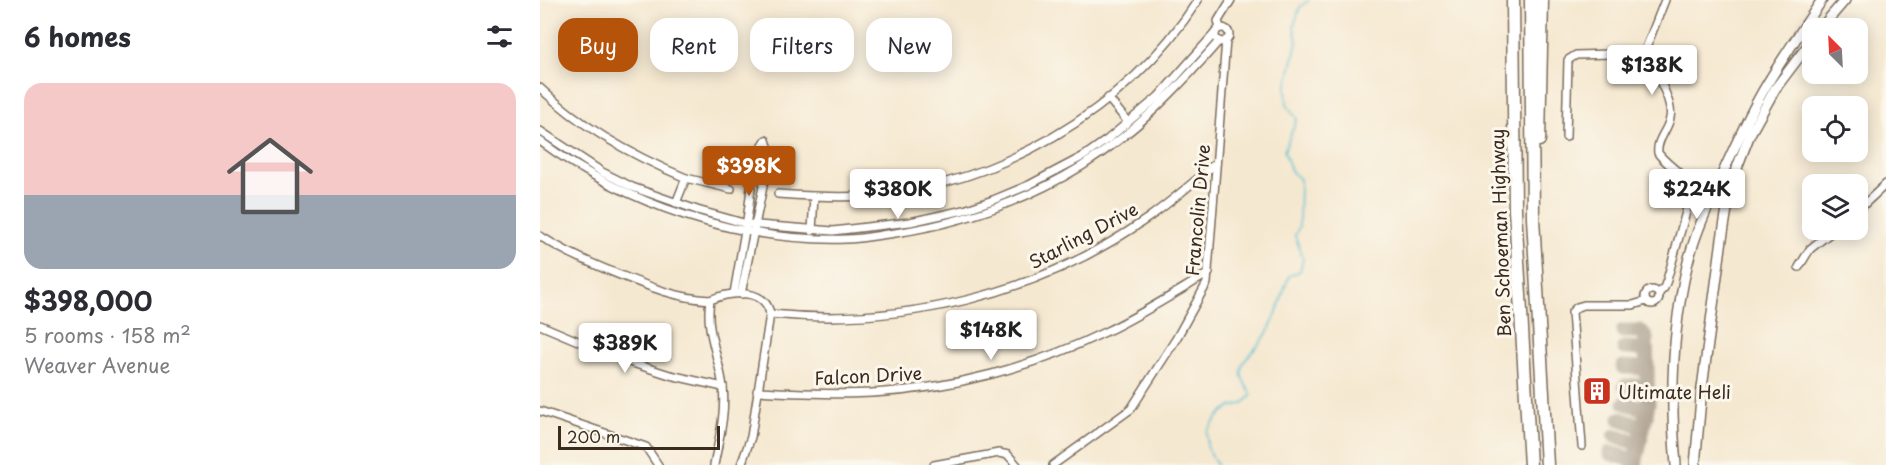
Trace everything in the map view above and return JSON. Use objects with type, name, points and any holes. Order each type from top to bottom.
[{"type":"highway","name":"Ben Schoeman Highway","points":[[1513,0],[1515,210],[1530,465]]},
{"type":"highway","name":"Ben Schoeman Highway","points":[[1531,0],[1533,218],[1547,465]]},
{"type":"highway","points":[[1533,218],[1541,124],[1542,0]]},
{"type":"main road","points":[[1676,465],[1672,400],[1676,339],[1687,266],[1711,199],[1763,90],[1822,0]]},
{"type":"main road","points":[[1830,18],[1845,0]]},
{"type":"main road","points":[[1695,465],[1711,320],[1728,203],[1738,165],[1758,118],[1775,89],[1802,53]]},
{"type":"main road","points":[[1711,199],[1728,203]]},
{"type":"street","points":[[778,194],[864,196],[896,192],[929,186],[980,171],[1020,154],[1073,124],[1108,98],[1151,58],[1198,0]]},
{"type":"street","points":[[1223,41],[1216,38],[1218,21],[1231,0]]},
{"type":"street","points":[[1643,56],[1665,0]]},
{"type":"street","points":[[540,141],[645,196],[700,220],[755,229],[846,235],[921,225],[994,209],[1049,185],[1082,166],[1173,93],[1229,35],[1228,31],[1218,31],[1171,84],[1128,122],[1117,136],[1046,177],[993,200],[921,225]]},
{"type":"street","name":"Francolin Drive","points":[[1053,465],[1131,409],[1208,283],[1223,41]]},
{"type":"street","points":[[1566,137],[1569,58],[1576,55],[1643,56]]},
{"type":"street","points":[[1582,446],[1572,312],[1584,305],[1633,305],[1646,301],[1648,291],[1653,290],[1659,293],[1667,280],[1691,194],[1685,178],[1658,153],[1658,146],[1670,120],[1671,111],[1667,99],[1643,56]]},
{"type":"street","points":[[540,88],[600,134],[642,158],[686,178],[731,189]]},
{"type":"street","points":[[1108,98],[1128,122]]},
{"type":"street","points":[[540,131],[573,159]]},
{"type":"street","points":[[766,140],[770,152],[755,229],[738,294],[753,172],[759,151],[766,140]]},
{"type":"street","name":"Starling Drive","points":[[770,314],[800,317],[899,314],[959,302],[1009,288],[1046,274],[1111,241],[1148,218],[1216,163]]},
{"type":"street","points":[[1046,177],[1049,185]]},
{"type":"street","points":[[676,203],[686,178]]},
{"type":"street","points":[[1868,200],[1886,183]]},
{"type":"street","points":[[645,196],[676,203],[746,227]]},
{"type":"street","points":[[812,231],[814,196]]},
{"type":"street","points":[[993,200],[994,209]]},
{"type":"street","points":[[755,229],[846,235]]},
{"type":"street","points":[[540,236],[583,260],[675,295],[710,300],[722,295],[738,294],[760,297],[767,302],[770,314],[752,437],[741,465]]},
{"type":"street","points":[[1799,267],[1810,249],[1821,240]]},
{"type":"street","name":"Falcon Drive","points":[[757,391],[826,394],[897,392],[958,382],[1005,370],[1075,346],[1103,333],[1132,319],[1209,273]]},
{"type":"street","points":[[710,300],[707,316],[723,387],[723,412],[714,465]]},
{"type":"street","points":[[540,325],[623,360],[669,375],[723,387]]},
{"type":"street","points":[[540,411],[642,445],[649,450],[658,465]]},
{"type":"street","points":[[934,465],[999,453],[1008,455],[1017,465]]},
{"type":"waterway","points":[[1217,465],[1207,448],[1207,432],[1224,411],[1242,404],[1252,395],[1242,376],[1243,364],[1268,331],[1276,316],[1289,276],[1300,271],[1303,259],[1295,236],[1299,226],[1300,179],[1291,171],[1284,151],[1297,119],[1287,105],[1286,89],[1297,42],[1294,26],[1300,7],[1309,0]]},
{"type":"taxiway","points":[[1623,331],[1640,331],[1646,338],[1648,404],[1635,465]]},
{"type":"taxiway","points":[[1624,348],[1641,349],[1646,355]]},
{"type":"taxiway","points":[[1623,367],[1641,368],[1647,374]]},
{"type":"taxiway","points":[[1625,386],[1642,387],[1648,394]]},
{"type":"taxiway","points":[[1625,403],[1642,408],[1646,416]]},
{"type":"taxiway","points":[[1620,419],[1638,425],[1642,433]]},
{"type":"taxiway","points":[[1615,436],[1634,442],[1638,451]]},
{"type":"taxiway","points":[[1610,453],[1630,459],[1634,465]]},
{"type":"place","name":"Ultimate Heli","points":[[1597,391]]}]
